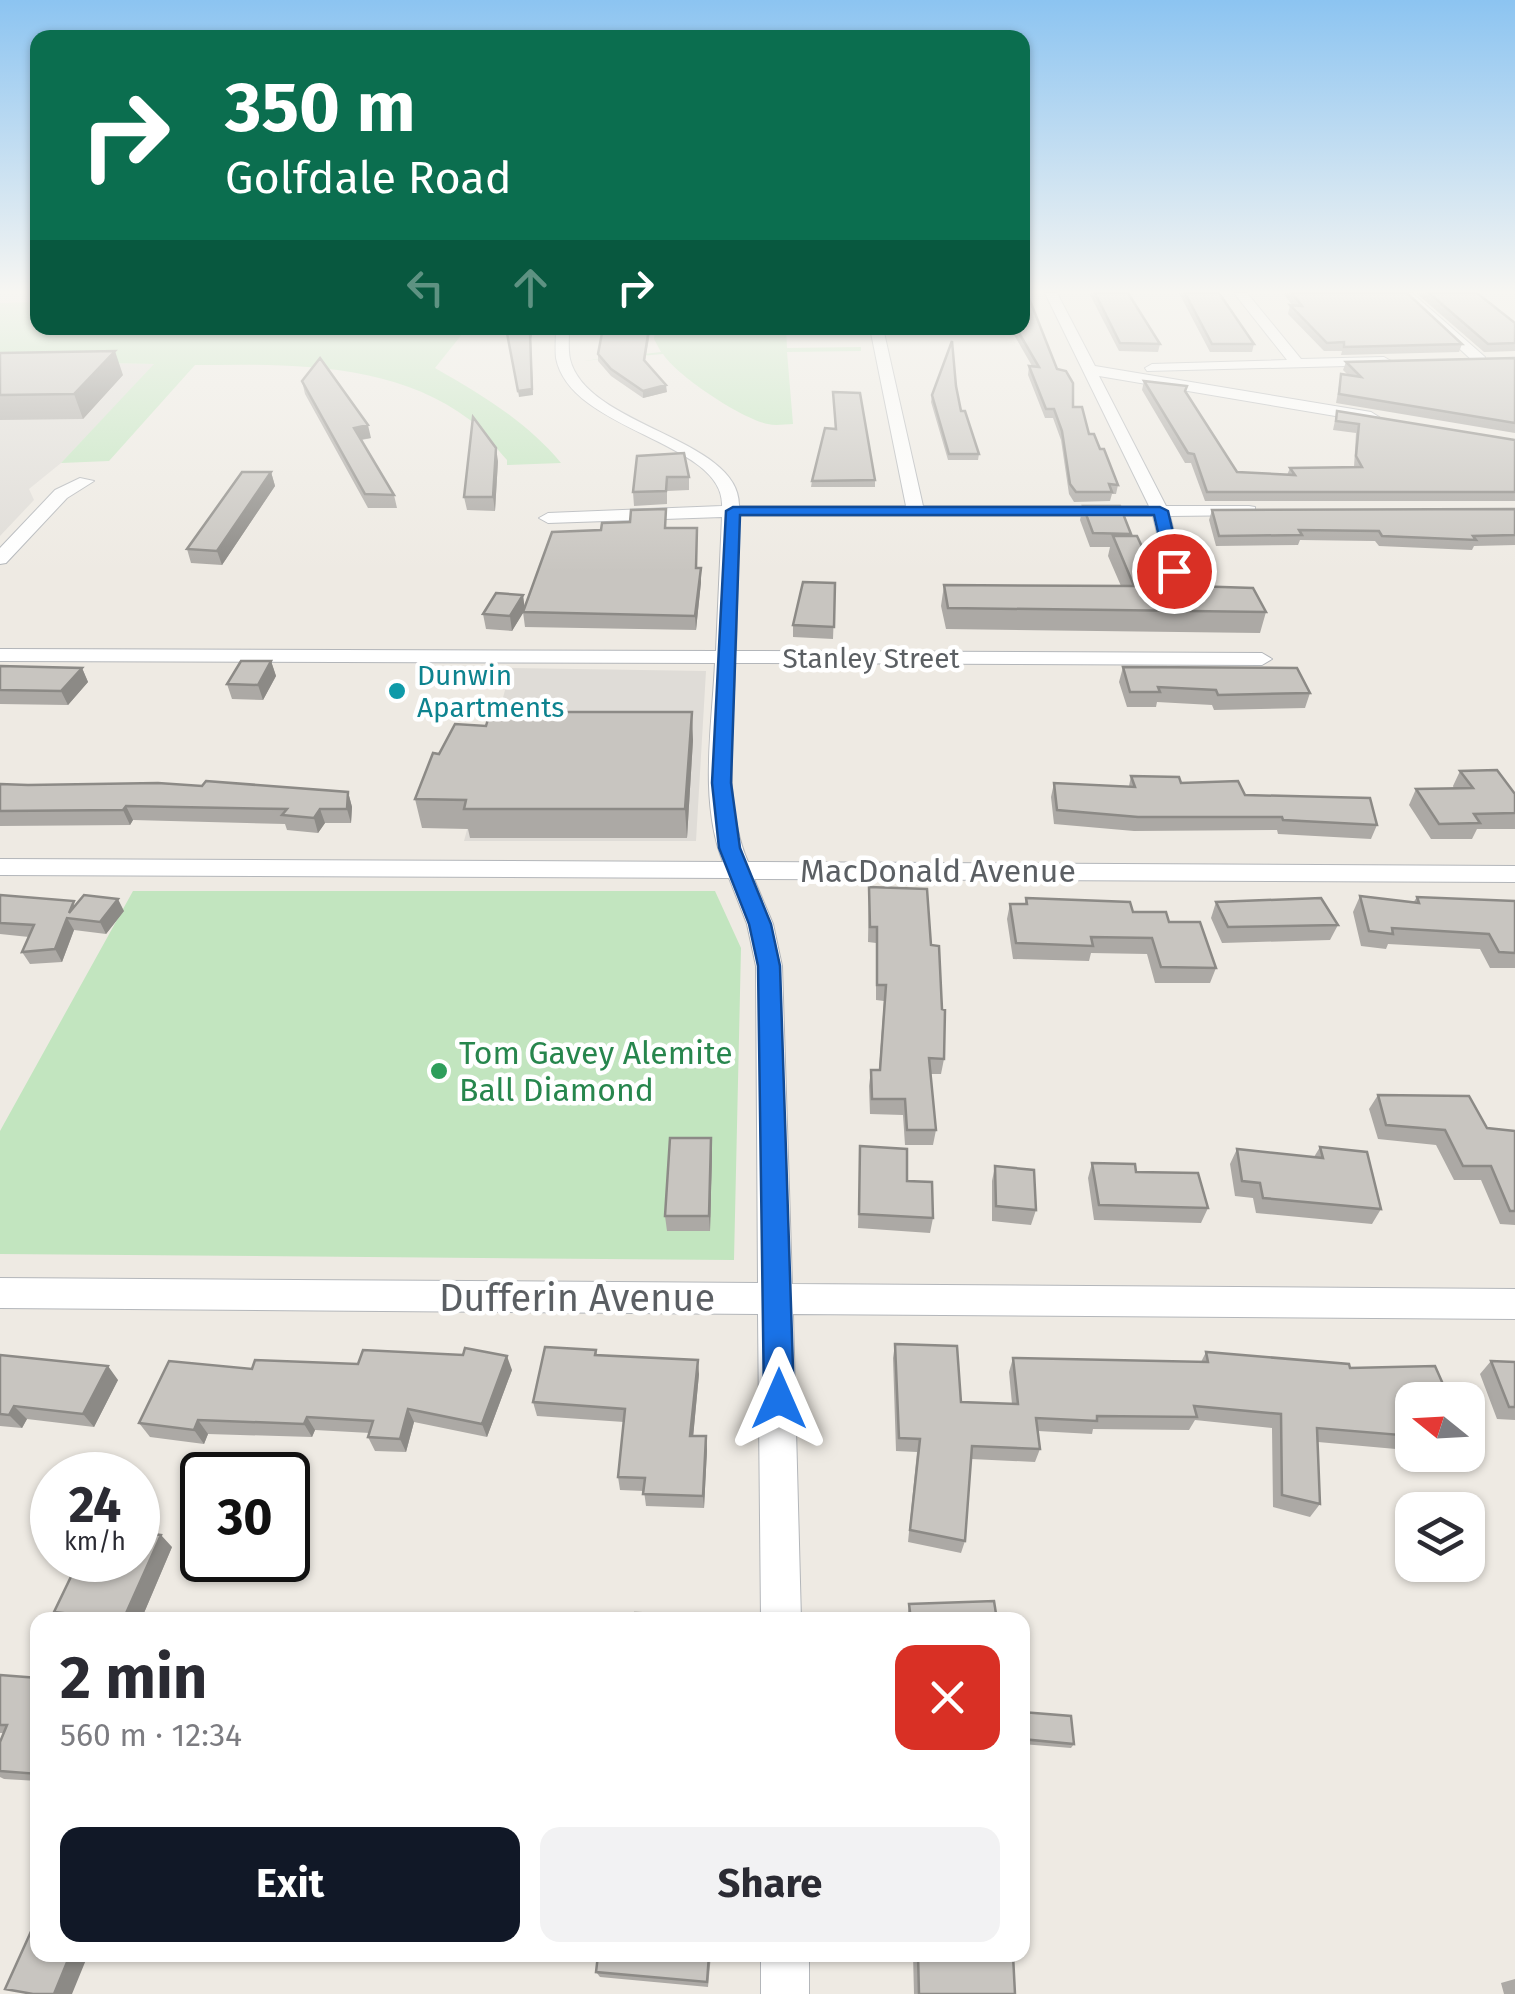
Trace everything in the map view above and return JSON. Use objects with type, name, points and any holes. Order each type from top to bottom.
[{"type":"street","points":[[580,386],[605,409],[715,470],[726,482],[733,511],[721,783],[724,821],[760,924],[769,966],[781,1612]]},
{"type":"street","points":[[888,386],[915,510]]},
{"type":"street","points":[[1099,386],[1160,511],[1174,571]]},
{"type":"street","points":[[1185,386],[1378,419]]},
{"type":"street","points":[[0,559],[61,494],[86,481]]},
{"type":"street","points":[[548,518],[733,511],[1259,510]]},
{"type":"street","name":"Stanley Street","points":[[0,655],[1262,659]]},
{"type":"street","name":"MacDonald Avenue","points":[[0,867],[1515,874]]},
{"type":"street","name":"Dufferin Avenue","points":[[0,1294],[1515,1304]]},
{"type":"street","points":[[785,1962],[785,1994]]},
{"type":"shaded area","points":[[0,386],[134,386],[61,463],[29,489],[34,500],[0,536]]},
{"type":"shaded area","points":[[511,668],[706,671],[696,841],[464,841]]},
{"type":"green space","points":[[133,386],[176,386],[109,461],[61,463]]},
{"type":"green space","points":[[407,386],[465,386],[518,422],[561,463],[507,465],[485,434],[440,401]]},
{"type":"green space","points":[[699,386],[790,386],[793,424],[771,425]]},
{"type":"green space","points":[[133,891],[715,891],[741,948],[734,1260],[0,1254],[0,1131]]},
{"type":"building","points":[[0,386],[82,386],[74,394],[0,395]]},
{"type":"building","points":[[305,386],[340,386],[368,425],[354,428],[394,495],[365,494]]},
{"type":"building","points":[[636,386],[662,386],[643,391]]},
{"type":"building","points":[[935,386],[956,386],[961,411],[965,411],[979,454],[949,454],[932,395]]},
{"type":"building","points":[[1037,386],[1073,386],[1073,407],[1082,407],[1089,434],[1094,434],[1100,449],[1104,449],[1118,485],[1109,484],[1112,492],[1076,492],[1070,484],[1062,431],[1054,409],[1046,409]]},
{"type":"building","points":[[1147,386],[1187,386],[1185,391],[1237,472],[1295,475],[1290,468],[1362,467],[1356,456],[1359,424],[1336,421],[1337,411],[1515,440],[1515,492],[1207,492],[1194,454],[1188,453]]},
{"type":"building","points":[[1340,386],[1515,386],[1515,423],[1339,394]]},
{"type":"building","points":[[833,392],[860,393],[875,480],[812,481],[825,428],[836,429]]},
{"type":"building","points":[[473,417],[496,448],[493,497],[464,497]]},
{"type":"building","points":[[684,453],[689,477],[667,477],[666,491],[633,492],[637,456]]},
{"type":"building","points":[[242,472],[271,472],[217,551],[187,549]]},
{"type":"building","points":[[1083,506],[1120,506],[1131,534],[1093,533]]},
{"type":"building","points":[[666,509],[665,528],[697,528],[696,568],[701,568],[695,616],[523,612],[552,532],[601,530],[602,523],[630,522],[631,510]]},
{"type":"building","points":[[1515,509],[1515,535],[1473,536],[1476,540],[1382,536],[1379,531],[1299,530],[1302,535],[1219,536],[1212,510]]},
{"type":"building","points":[[1113,536],[1137,536],[1160,585],[1253,588],[1266,612],[948,608],[944,585],[1134,586]]},
{"type":"building","points":[[803,582],[835,583],[834,627],[793,625]]},
{"type":"building","points":[[496,593],[523,595],[510,616],[483,614]]},
{"type":"building","points":[[241,661],[271,661],[258,685],[227,684]]},
{"type":"building","points":[[0,666],[82,668],[61,691],[0,690]]},
{"type":"building","points":[[1123,667],[1297,668],[1310,693],[1218,695],[1216,690],[1158,687],[1160,692],[1130,692]]},
{"type":"building","points":[[490,712],[692,712],[685,809],[464,809],[466,800],[415,799],[433,753],[439,754],[455,724],[486,726]]},
{"type":"building","points":[[1497,770],[1515,794],[1515,813],[1474,814],[1480,823],[1439,824],[1416,789],[1473,788],[1460,771]]},
{"type":"building","points":[[1131,776],[1179,777],[1181,783],[1238,781],[1245,795],[1370,798],[1377,825],[1282,817],[1138,817],[1057,810],[1054,783],[1135,787]]},
{"type":"building","points":[[206,781],[348,792],[347,809],[320,809],[314,818],[282,815],[287,809],[126,806],[123,810],[0,811],[0,784],[202,786]]},
{"type":"building","points":[[869,887],[927,889],[931,945],[939,946],[945,1010],[944,1059],[929,1058],[936,1130],[907,1130],[905,1099],[872,1099],[871,1070],[880,1070],[886,985],[877,985],[877,927],[870,927]]},
{"type":"building","points":[[0,895],[74,901],[69,913],[84,895],[118,899],[100,922],[67,918],[55,949],[22,952],[34,925],[0,923]]},
{"type":"building","points":[[1360,896],[1419,903],[1417,897],[1515,901],[1515,953],[1499,952],[1489,934],[1392,928],[1393,934],[1369,931]]},
{"type":"building","points":[[1026,898],[1130,902],[1133,912],[1166,912],[1169,922],[1200,922],[1216,968],[1161,967],[1152,938],[1091,937],[1093,946],[1016,943],[1010,904],[1027,904]]},
{"type":"building","points":[[1321,898],[1338,925],[1228,927],[1216,902]]},
{"type":"building","points":[[1378,1095],[1469,1096],[1487,1128],[1515,1131],[1515,1211],[1510,1211],[1491,1166],[1463,1166],[1445,1130],[1386,1125]]},
{"type":"building","points":[[670,1138],[711,1138],[709,1216],[665,1216]]},
{"type":"building","points":[[860,1146],[907,1149],[907,1181],[932,1182],[933,1218],[859,1214]]},
{"type":"building","points":[[1320,1147],[1367,1152],[1381,1209],[1263,1198],[1260,1183],[1242,1181],[1237,1149],[1323,1158]]},
{"type":"building","points":[[1092,1163],[1135,1164],[1136,1172],[1198,1173],[1208,1208],[1099,1205]]},
{"type":"building","points":[[995,1166],[1034,1170],[1036,1210],[996,1206]]},
{"type":"building","points":[[895,1344],[957,1346],[961,1402],[1018,1404],[1013,1358],[1208,1362],[1206,1352],[1349,1364],[1350,1368],[1435,1366],[1442,1382],[1395,1382],[1395,1435],[1317,1428],[1320,1504],[1282,1495],[1281,1414],[1194,1406],[1197,1417],[1097,1416],[1097,1421],[1036,1418],[1040,1449],[972,1446],[965,1541],[910,1530],[920,1439],[899,1438]]},
{"type":"building","points":[[545,1347],[596,1350],[595,1355],[698,1360],[690,1436],[706,1436],[703,1496],[643,1494],[645,1478],[618,1477],[625,1409],[533,1402]]},
{"type":"building","points":[[465,1348],[507,1356],[482,1424],[408,1409],[400,1439],[368,1437],[373,1421],[307,1417],[304,1424],[198,1420],[194,1430],[139,1423],[169,1361],[252,1369],[255,1360],[358,1364],[363,1350],[463,1355]]},
{"type":"building","points":[[0,1355],[108,1366],[83,1414],[14,1406],[9,1415],[0,1414]]},
{"type":"building","points":[[1491,1361],[1515,1362],[1515,1407],[1509,1407]]},
{"type":"building","points":[[68,1582],[140,1582],[127,1612],[54,1612]]},
{"type":"building","points":[[994,1601],[996,1612],[910,1612],[909,1604]]},
{"type":"building","points":[[0,1675],[30,1677],[30,1773],[0,1771],[0,1742],[7,1725],[0,1725]]},
{"type":"building","points":[[1030,1713],[1071,1716],[1074,1744],[1030,1740]]},
{"type":"building","points":[[30,1934],[30,1962],[67,1962],[54,1994],[5,1989]]},
{"type":"building","points":[[597,1962],[708,1962],[707,1982],[596,1972]]},
{"type":"building","points":[[918,1962],[1013,1962],[1015,1994],[919,1994]]},
{"type":"place","name":"Dunwin Apartments","points":[[397,691]]},
{"type":"place","name":"Tom Gavey Alemite Ball Diamond","points":[[439,1071]]},
{"type":"route","points":[[779,1399],[769,966],[760,924],[730,848],[721,783],[733,511],[1160,511],[1174,571]]}]
